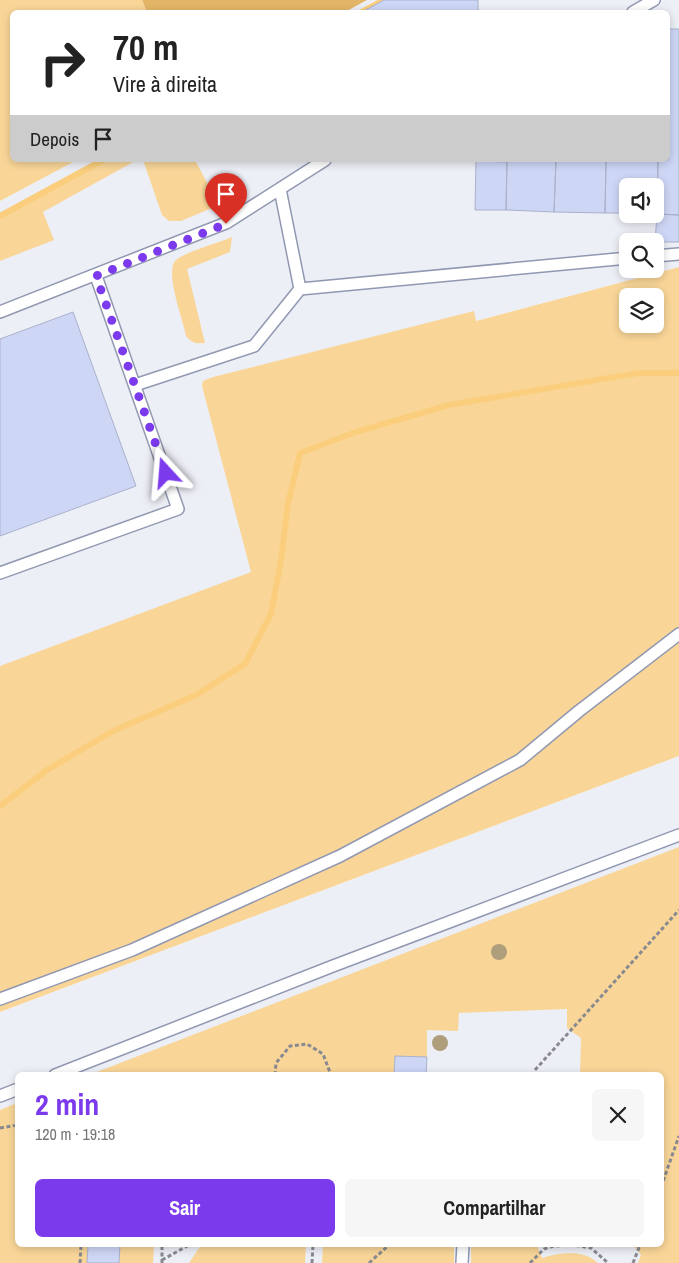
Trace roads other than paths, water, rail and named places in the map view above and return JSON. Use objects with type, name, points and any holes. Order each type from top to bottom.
[{"type":"lane","points":[[636,10],[654,0]]},
{"type":"lane","points":[[0,312],[226,224],[321,162]]},
{"type":"lane","points":[[280,189],[300,289]]},
{"type":"lane","points":[[664,255],[679,254]]},
{"type":"lane","points":[[135,385],[254,346],[300,289],[619,259]]},
{"type":"lane","points":[[0,573],[178,509],[96,276]]},
{"type":"lane","points":[[0,999],[132,950],[340,856],[520,760],[579,711],[679,634]]},
{"type":"lane","points":[[62,1072],[333,966],[679,835]]},
{"type":"lane","points":[[0,1096],[15,1091]]},
{"type":"lane","points":[[462,1263],[463,1247]]},
{"type":"waterway","points":[[366,10],[384,0]]},
{"type":"waterway","points":[[0,216],[99,162]]},
{"type":"waterway","points":[[0,806],[47,770],[113,731],[196,695],[245,664],[271,614],[281,560],[288,504],[300,453],[356,432],[449,405],[638,373],[679,373]]}]
